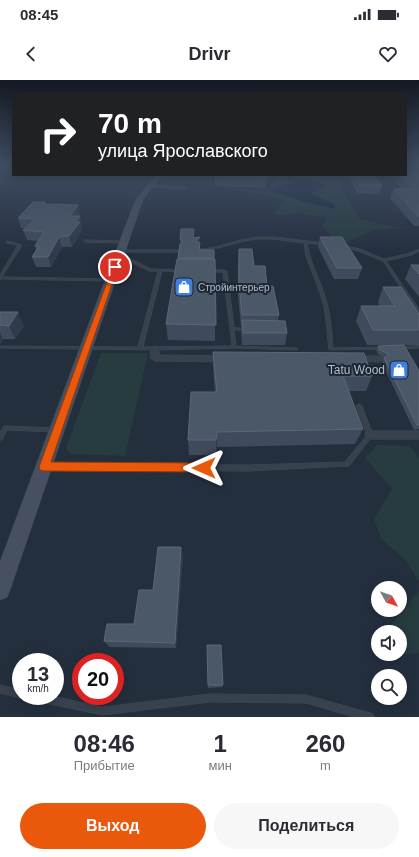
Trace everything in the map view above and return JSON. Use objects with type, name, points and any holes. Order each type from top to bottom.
[{"type":"street","points":[[0,590],[86,348],[143,195]]},
{"type":"street","points":[[155,349],[155,358],[231,359]]},
{"type":"street","points":[[341,359],[380,360]]},
{"type":"street","points":[[370,434],[419,435]]},
{"type":"lane","points":[[200,250],[256,238],[292,239],[305,243],[332,245]]},
{"type":"lane","points":[[86,241],[122,249],[180,251]]},
{"type":"lane","points":[[0,278],[20,245],[8,242]]},
{"type":"lane","points":[[305,243],[307,255],[322,294],[329,326],[331,348],[387,348]]},
{"type":"lane","points":[[338,245],[359,250],[384,260],[419,312]]},
{"type":"lane","points":[[122,249],[150,270],[186,271]]},
{"type":"lane","points":[[384,260],[411,254],[419,250]]},
{"type":"lane","points":[[140,349],[160,271]]},
{"type":"lane","points":[[202,271],[224,271],[234,347]]},
{"type":"lane","points":[[0,278],[111,280]]},
{"type":"lane","points":[[232,329],[255,329]]},
{"type":"lane","points":[[0,347],[140,349],[234,347],[296,349]]},
{"type":"lane","points":[[395,348],[419,347]]},
{"type":"lane","points":[[44,467],[248,468],[347,464],[370,434],[360,406]]},
{"type":"lane","points":[[0,438],[2,428],[57,430]]},
{"type":"lane","points":[[0,690],[12,692]]},
{"type":"lane","points":[[64,703],[102,711],[210,698],[306,699],[370,717]]},
{"type":"green space","points":[[260,195],[345,195],[360,219],[393,227],[416,227],[375,230],[349,241],[339,243],[323,227],[326,218],[303,213],[273,215],[284,200]]},
{"type":"green space","points":[[101,353],[148,353],[125,456],[71,454],[66,448]]},
{"type":"green space","points":[[377,445],[409,446],[419,457],[419,581],[406,561],[381,538],[374,519],[392,489],[365,458]]},
{"type":"green space","points":[[419,591],[419,653],[407,654],[407,625],[391,625],[397,617],[407,617],[407,605]]},
{"type":"water","points":[[283,195],[313,195],[334,204],[335,209],[305,202]]},
{"type":"building","points":[[399,195],[419,195],[418,216]]},
{"type":"building","points":[[33,202],[45,202],[43,204],[78,205],[70,216],[80,216],[76,222],[80,222],[69,236],[59,237],[48,257],[32,257],[39,246],[35,246],[44,232],[23,230],[36,219],[18,218]]},
{"type":"building","points":[[181,229],[194,229],[193,238],[200,237],[196,241],[200,243],[199,250],[214,250],[214,258],[178,258],[180,244],[183,242],[180,239]]},
{"type":"building","points":[[320,237],[342,237],[362,268],[337,268]]},
{"type":"building","points":[[239,249],[252,249],[254,266],[265,266],[267,286],[273,286],[279,315],[242,315],[239,283]]},
{"type":"building","points":[[177,259],[215,259],[216,325],[166,324]]},
{"type":"building","points":[[411,265],[419,265],[419,274]]},
{"type":"building","points":[[383,287],[401,287],[419,314],[419,330],[373,330],[361,306],[395,306]]},
{"type":"building","points":[[0,312],[18,312],[9,326],[0,325]]},
{"type":"building","points":[[242,320],[285,321],[287,333],[243,333]]},
{"type":"building","points":[[404,345],[419,371],[419,425],[417,425],[384,358],[389,354],[380,350],[378,346]]},
{"type":"building","points":[[213,352],[364,353],[372,376],[343,376],[363,429],[217,432],[216,440],[188,440],[191,392],[217,392]]},
{"type":"building","points":[[158,547],[181,547],[175,643],[104,641],[107,624],[134,624],[139,590],[153,590]]},
{"type":"building","points":[[207,645],[221,645],[223,685],[208,685]]},
{"type":"place","name":"Стройинтерьер","points":[[184,287]]},
{"type":"place","name":"Tatu Wood","points":[[399,370]]},
{"type":"route","points":[[115,267],[44,467],[204,468]]}]
